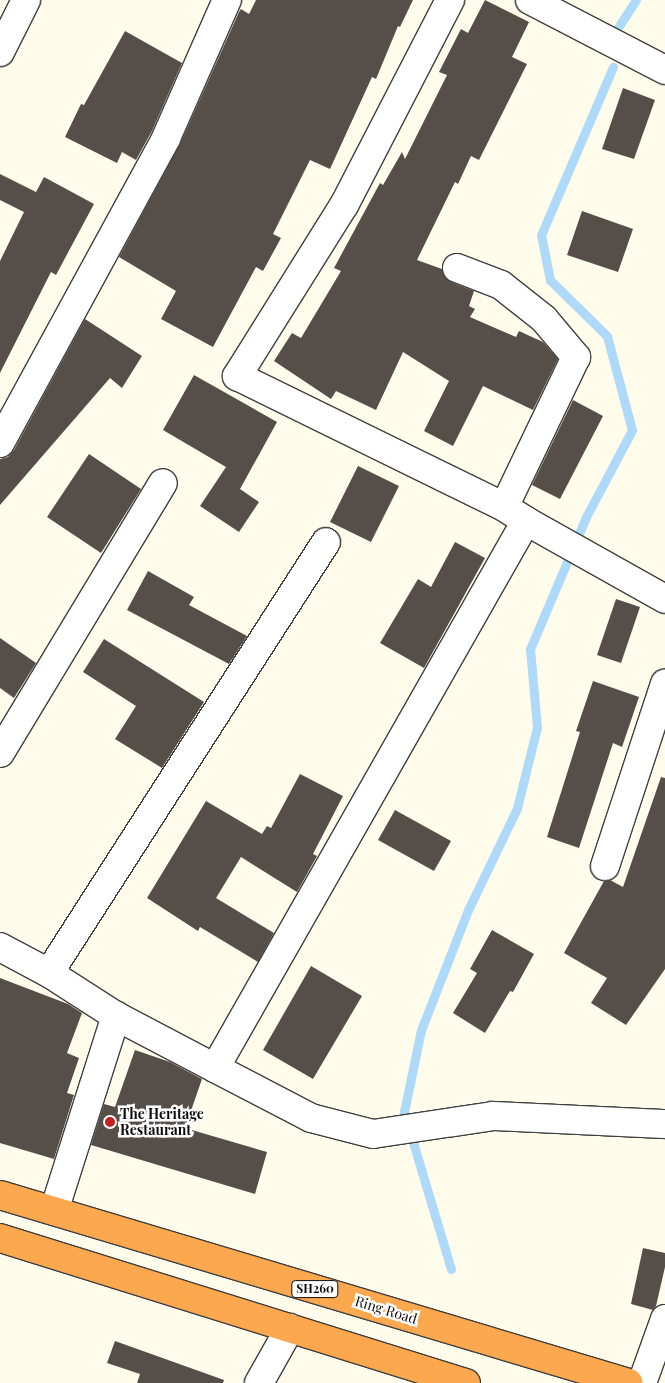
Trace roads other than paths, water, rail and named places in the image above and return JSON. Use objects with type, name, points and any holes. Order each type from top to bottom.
[{"type":"highway","name":"Ring Road","points":[[0,1195],[629,1383]]},
{"type":"highway","points":[[0,1238],[466,1383]]},
{"type":"street","points":[[0,52],[26,0]]},
{"type":"street","points":[[0,443],[166,138],[227,0]]},
{"type":"street","points":[[450,0],[344,205],[237,376],[504,507],[665,599]]},
{"type":"street","points":[[530,0],[665,70]]},
{"type":"street","points":[[457,268],[501,285],[544,320],[576,357],[504,507]]},
{"type":"street","points":[[0,753],[163,483]]},
{"type":"street","points":[[215,1068],[526,521]]},
{"type":"street","points":[[48,973],[326,542]]},
{"type":"street","points":[[605,866],[665,684]]},
{"type":"street","points":[[0,947],[48,973],[116,1016],[321,1122],[373,1134],[493,1116],[665,1124]]},
{"type":"street","points":[[54,1211],[116,1016]]},
{"type":"street","points":[[642,1383],[665,1319]]},
{"type":"street","points":[[259,1383],[290,1328]]},
{"type":"waterway","points":[[619,26],[636,0]]},
{"type":"waterway","points":[[451,1269],[404,1112],[421,1030],[468,910],[517,808],[537,727],[530,649],[586,517],[632,430],[607,336],[550,280],[541,235],[613,67]]},
{"type":"place","name":"The Heritage Restaurant","points":[[110,1122]]}]
